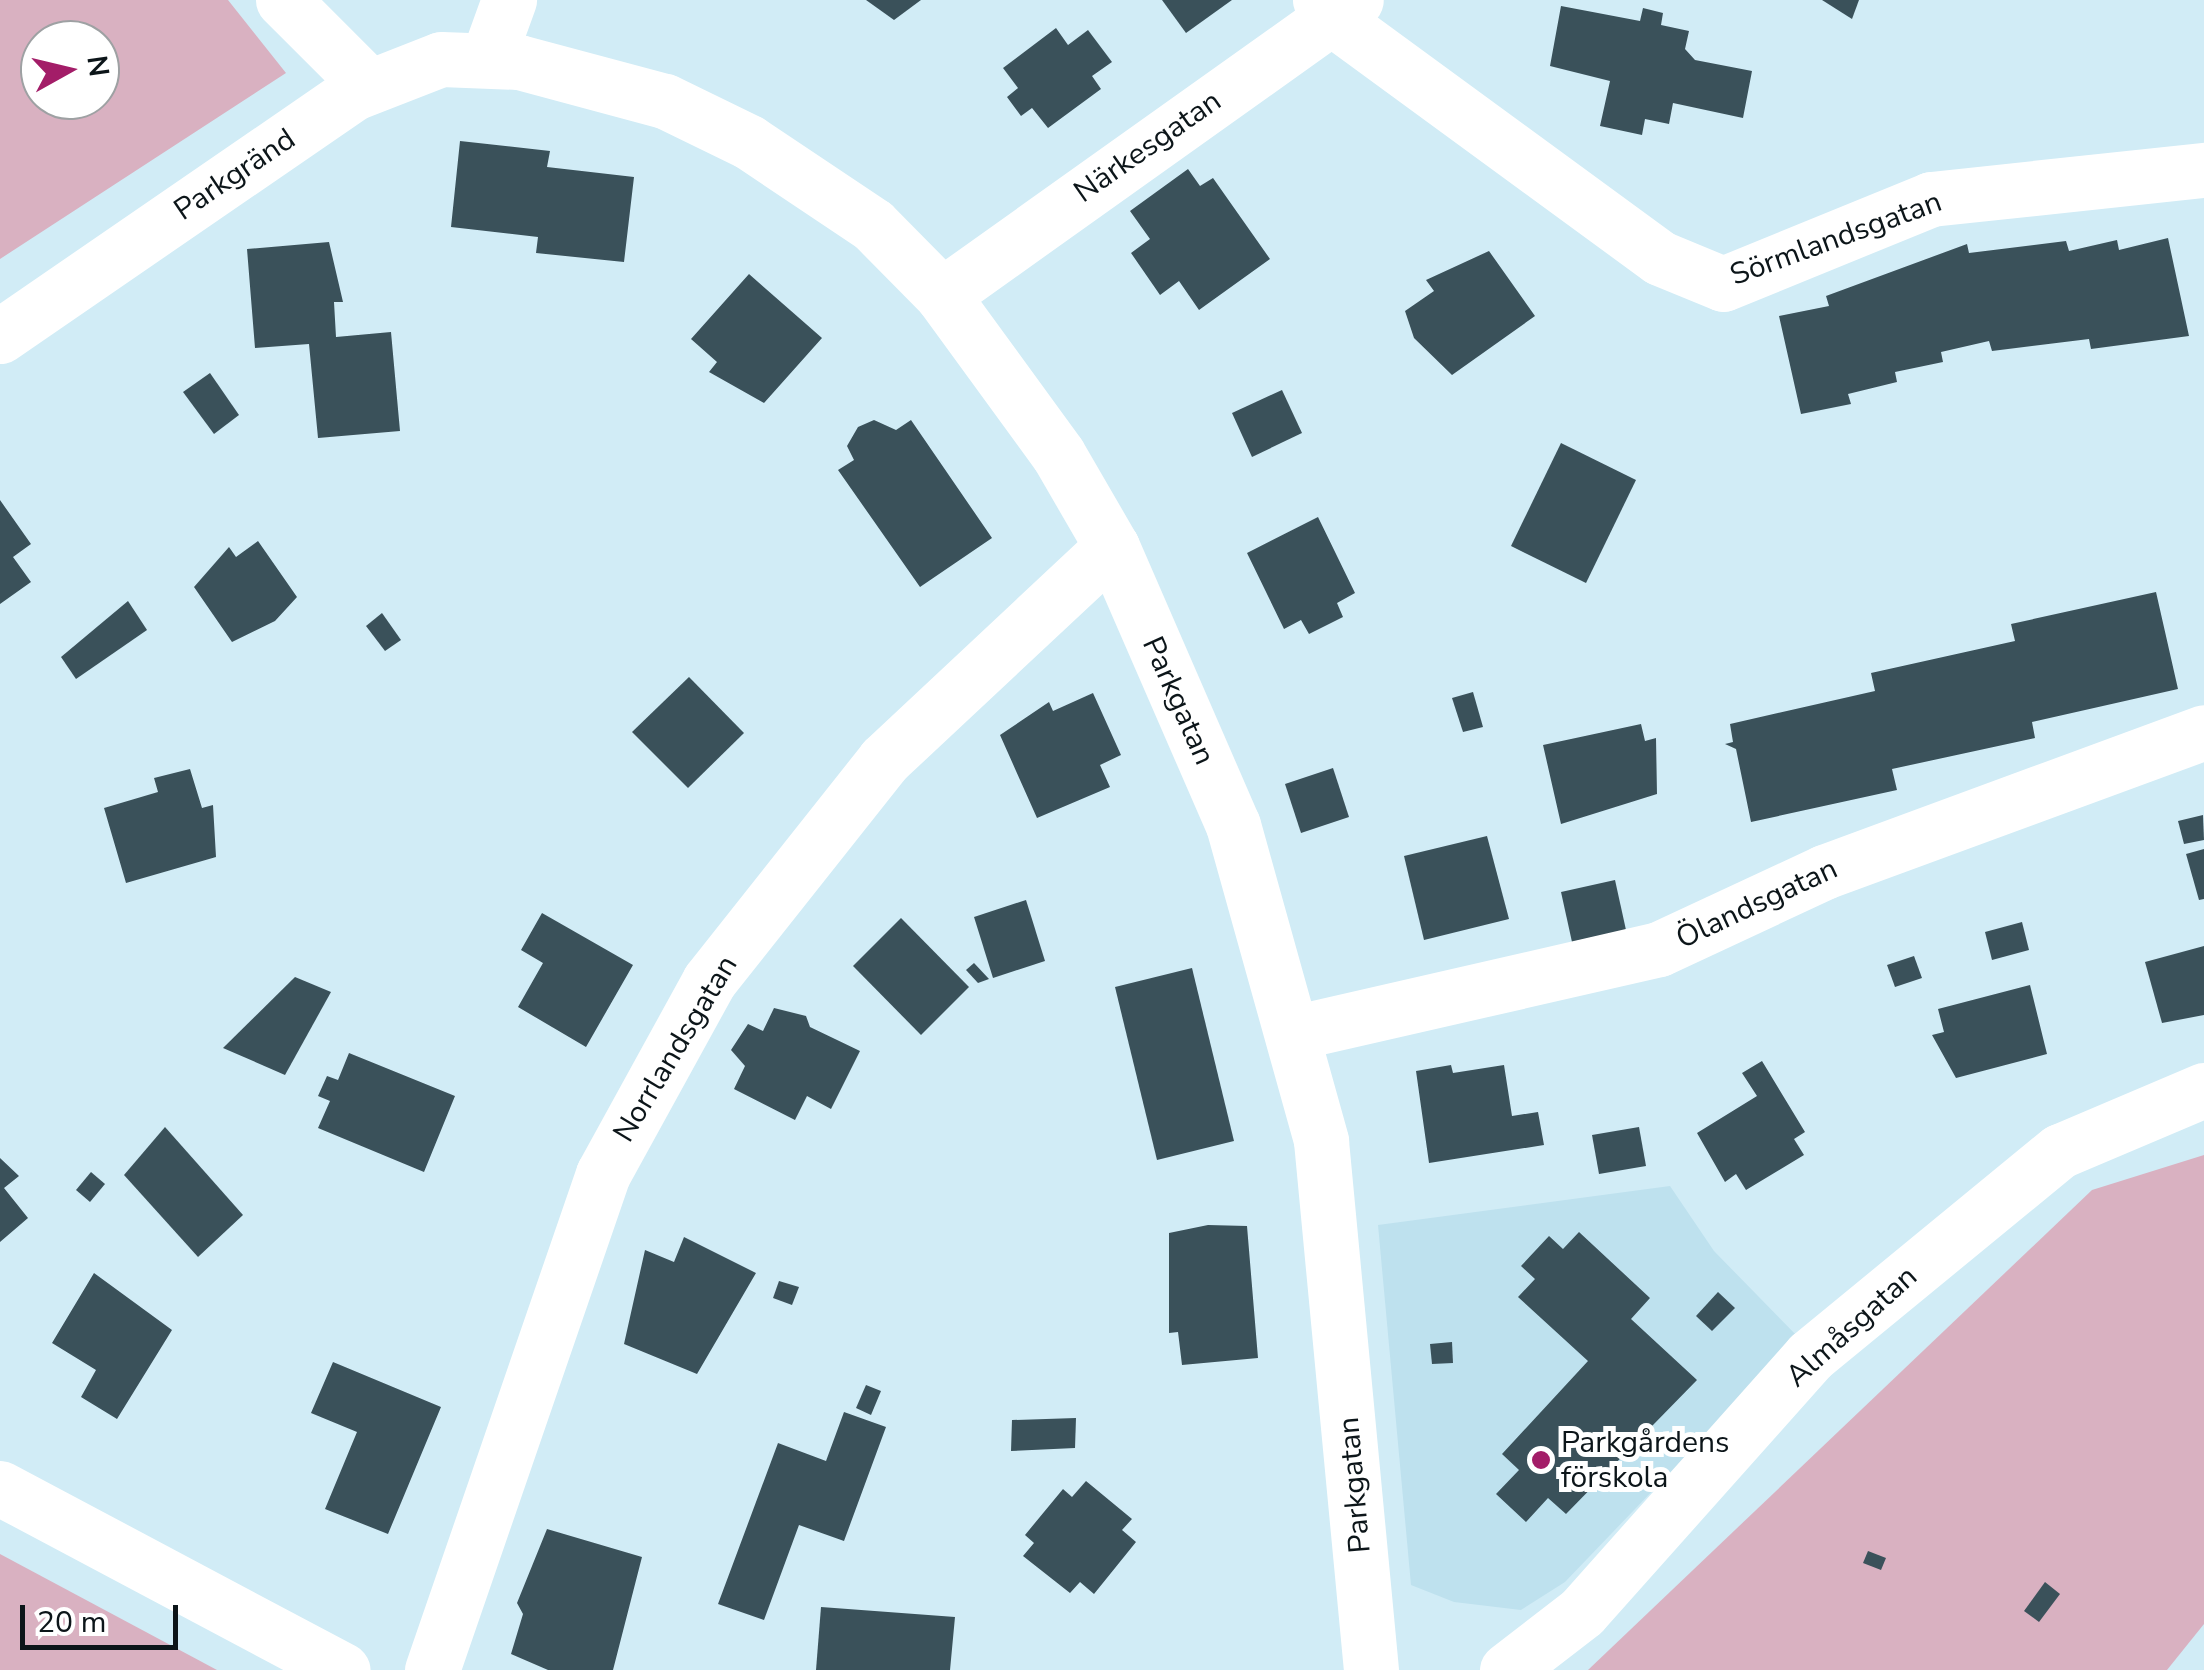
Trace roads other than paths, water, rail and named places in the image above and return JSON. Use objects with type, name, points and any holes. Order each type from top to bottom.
[{"type":"street","points":[[283,0],[368,85]]},
{"type":"street","points":[[488,58],[509,0]]},
{"type":"street","name":"Sörmlandsgatan","points":[[1336,6],[1660,258],[1724,284],[1930,198],[2204,170]]},
{"type":"street","name":"Närkesgatan","points":[[942,296],[1336,6]]},
{"type":"street","name":"Parkgränd","points":[[0,336],[368,85],[441,59],[488,58]]},
{"type":"street","name":"Parkgatan","points":[[488,58],[604,79],[749,142],[873,225],[942,296],[1058,454],[1112,547],[1233,825],[1296,1032],[1338,1252],[1371,1670]]},
{"type":"street","name":"Norrlandsgatan","points":[[432,1670],[603,1174],[709,981],[884,760],[1112,547]]},
{"type":"street","name":"Ölandsgatan","points":[[1296,1032],[1659,949],[1824,872],[2204,732]]},
{"type":"street","name":"Almåsgatan","points":[[1507,1670],[1582,1612],[1810,1356],[2060,1151],[2204,1090]]},
{"type":"street","points":[[0,1488],[343,1670]]},
{"type":"place","name":"Parkgårdens förskola","points":[[1541,1460]]}]
